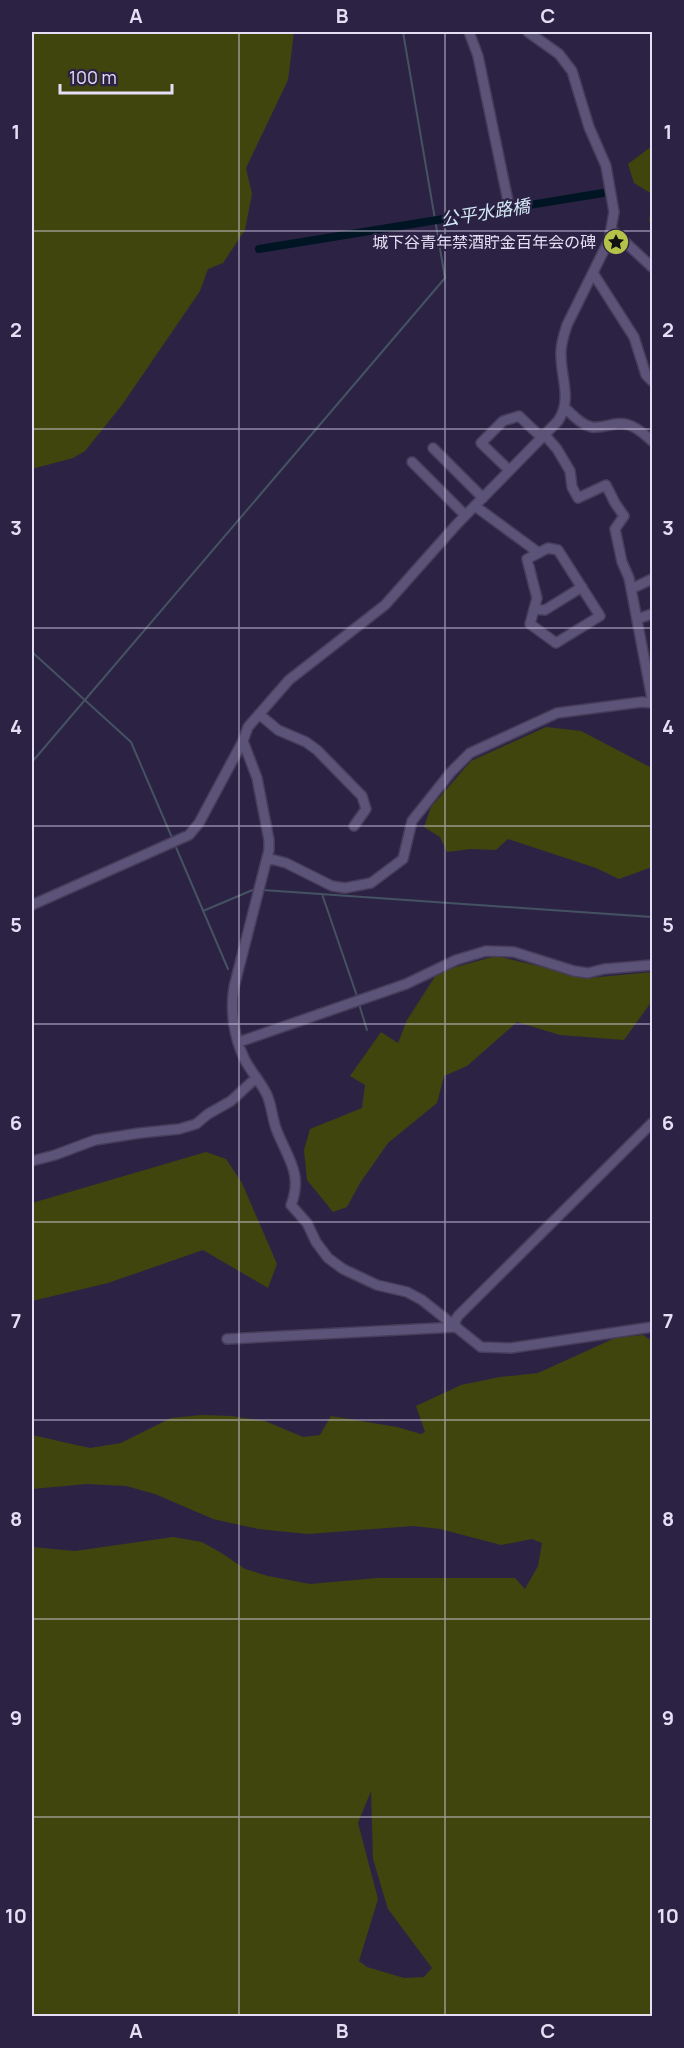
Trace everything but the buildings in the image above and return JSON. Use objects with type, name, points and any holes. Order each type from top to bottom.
[{"type":"street","points":[[469,32],[478,56],[508,201]]},
{"type":"street","points":[[32,905],[189,835],[199,824],[243,741],[248,727],[289,680],[385,605],[465,515],[558,421],[565,408],[566,397],[561,360],[563,339],[567,325],[609,240],[615,212],[606,166],[589,127],[572,71],[559,54],[528,32]]},
{"type":"street","points":[[612,230],[652,267]]},
{"type":"street","points":[[593,273],[634,337],[646,375],[652,381]]},
{"type":"street","points":[[565,408],[583,424],[592,427],[628,424],[652,441]]},
{"type":"street","points":[[267,858],[286,863],[332,886],[345,888],[371,883],[403,859],[412,821],[451,772],[470,753],[557,713],[652,701],[631,589],[615,529],[624,516],[606,485],[578,498],[572,487],[570,471],[557,449],[519,416],[503,421],[481,443],[509,470]]},
{"type":"street","points":[[433,448],[483,498]]},
{"type":"street","points":[[412,462],[465,515]]},
{"type":"street","points":[[475,506],[539,553]]},
{"type":"street","points":[[548,548],[558,550],[582,587],[600,616],[556,643],[530,624],[537,598],[527,560],[548,548]]},
{"type":"street","points":[[631,589],[652,579]]},
{"type":"street","points":[[534,609],[545,610],[582,587]]},
{"type":"street","points":[[637,619],[652,614]]},
{"type":"street","points":[[259,714],[278,730],[306,742],[317,750],[362,796],[366,809],[354,825]]},
{"type":"street","points":[[243,741],[257,778],[269,840],[267,858],[232,1000],[234,1030],[244,1059],[267,1094],[276,1130],[294,1168],[297,1181],[291,1205],[307,1223],[316,1242],[328,1258],[343,1269],[377,1285],[407,1292],[422,1300],[481,1347],[498,1349],[652,1327]]},
{"type":"street","points":[[239,1042],[406,984],[456,960],[486,951],[514,952],[574,971],[588,973],[604,969],[652,965]]},
{"type":"street","points":[[32,1161],[95,1140],[140,1132],[179,1130],[196,1124],[231,1101],[256,1078]]},
{"type":"street","points":[[455,1326],[458,1316],[652,1123]]},
{"type":"street","points":[[227,1339],[455,1326]]},
{"type":"green space","points":[[32,32],[294,32],[288,80],[246,168],[252,194],[245,230],[223,263],[208,269],[200,291],[122,405],[85,451],[73,458],[32,469]]},
{"type":"green space","points":[[652,146],[652,194],[634,183],[628,164]]},
{"type":"green space","points":[[652,194],[652,221],[649,222]]},
{"type":"green space","points":[[546,727],[581,731],[652,768],[652,867],[619,879],[596,868],[508,839],[496,850],[471,849],[447,852],[440,837],[424,827],[431,807],[471,761]]},
{"type":"green space","points":[[496,956],[589,978],[652,972],[652,1001],[624,1040],[560,1035],[517,1022],[467,1066],[444,1076],[437,1103],[388,1143],[360,1183],[347,1207],[333,1212],[307,1180],[304,1150],[310,1129],[362,1108],[365,1085],[350,1076],[381,1032],[398,1043],[407,1020],[438,972]]},
{"type":"green space","points":[[206,1152],[226,1159],[242,1183],[277,1264],[268,1288],[203,1250],[108,1283],[32,1301],[32,1203]]},
{"type":"green space","points":[[643,1335],[652,1341],[652,2016],[32,2016],[32,1547],[75,1551],[173,1537],[202,1542],[245,1569],[310,1584],[377,1578],[515,1578],[525,1589],[538,1566],[542,1543],[532,1539],[501,1545],[440,1529],[413,1526],[308,1534],[258,1529],[213,1519],[155,1494],[126,1486],[87,1484],[32,1489],[32,1435],[90,1448],[121,1443],[171,1418],[202,1415],[232,1416],[265,1421],[303,1437],[320,1435],[331,1416],[397,1427],[421,1434],[425,1432],[416,1406],[461,1385],[500,1377],[538,1373],[615,1338]],"holes":[[[371,1791],[373,1859],[388,1909],[432,1968],[424,1977],[404,1978],[367,1967],[359,1961],[378,1899],[358,1823]]]},
{"type":"waterway","points":[[32,762],[445,278],[403,32]]},
{"type":"waterway","name":"公平水路橋","points":[[259,249],[603,193]]},
{"type":"waterway","points":[[32,652],[131,742],[173,840]]},
{"type":"waterway","points":[[175,845],[228,969]]},
{"type":"waterway","points":[[203,911],[255,889]]},
{"type":"waterway","points":[[263,890],[652,917]]},
{"type":"waterway","points":[[322,894],[358,999]]},
{"type":"waterway","points":[[359,1004],[367,1030]]},
{"type":"place","name":"城下谷青年禁酒貯金百年会の碑","points":[[616,242]]}]
